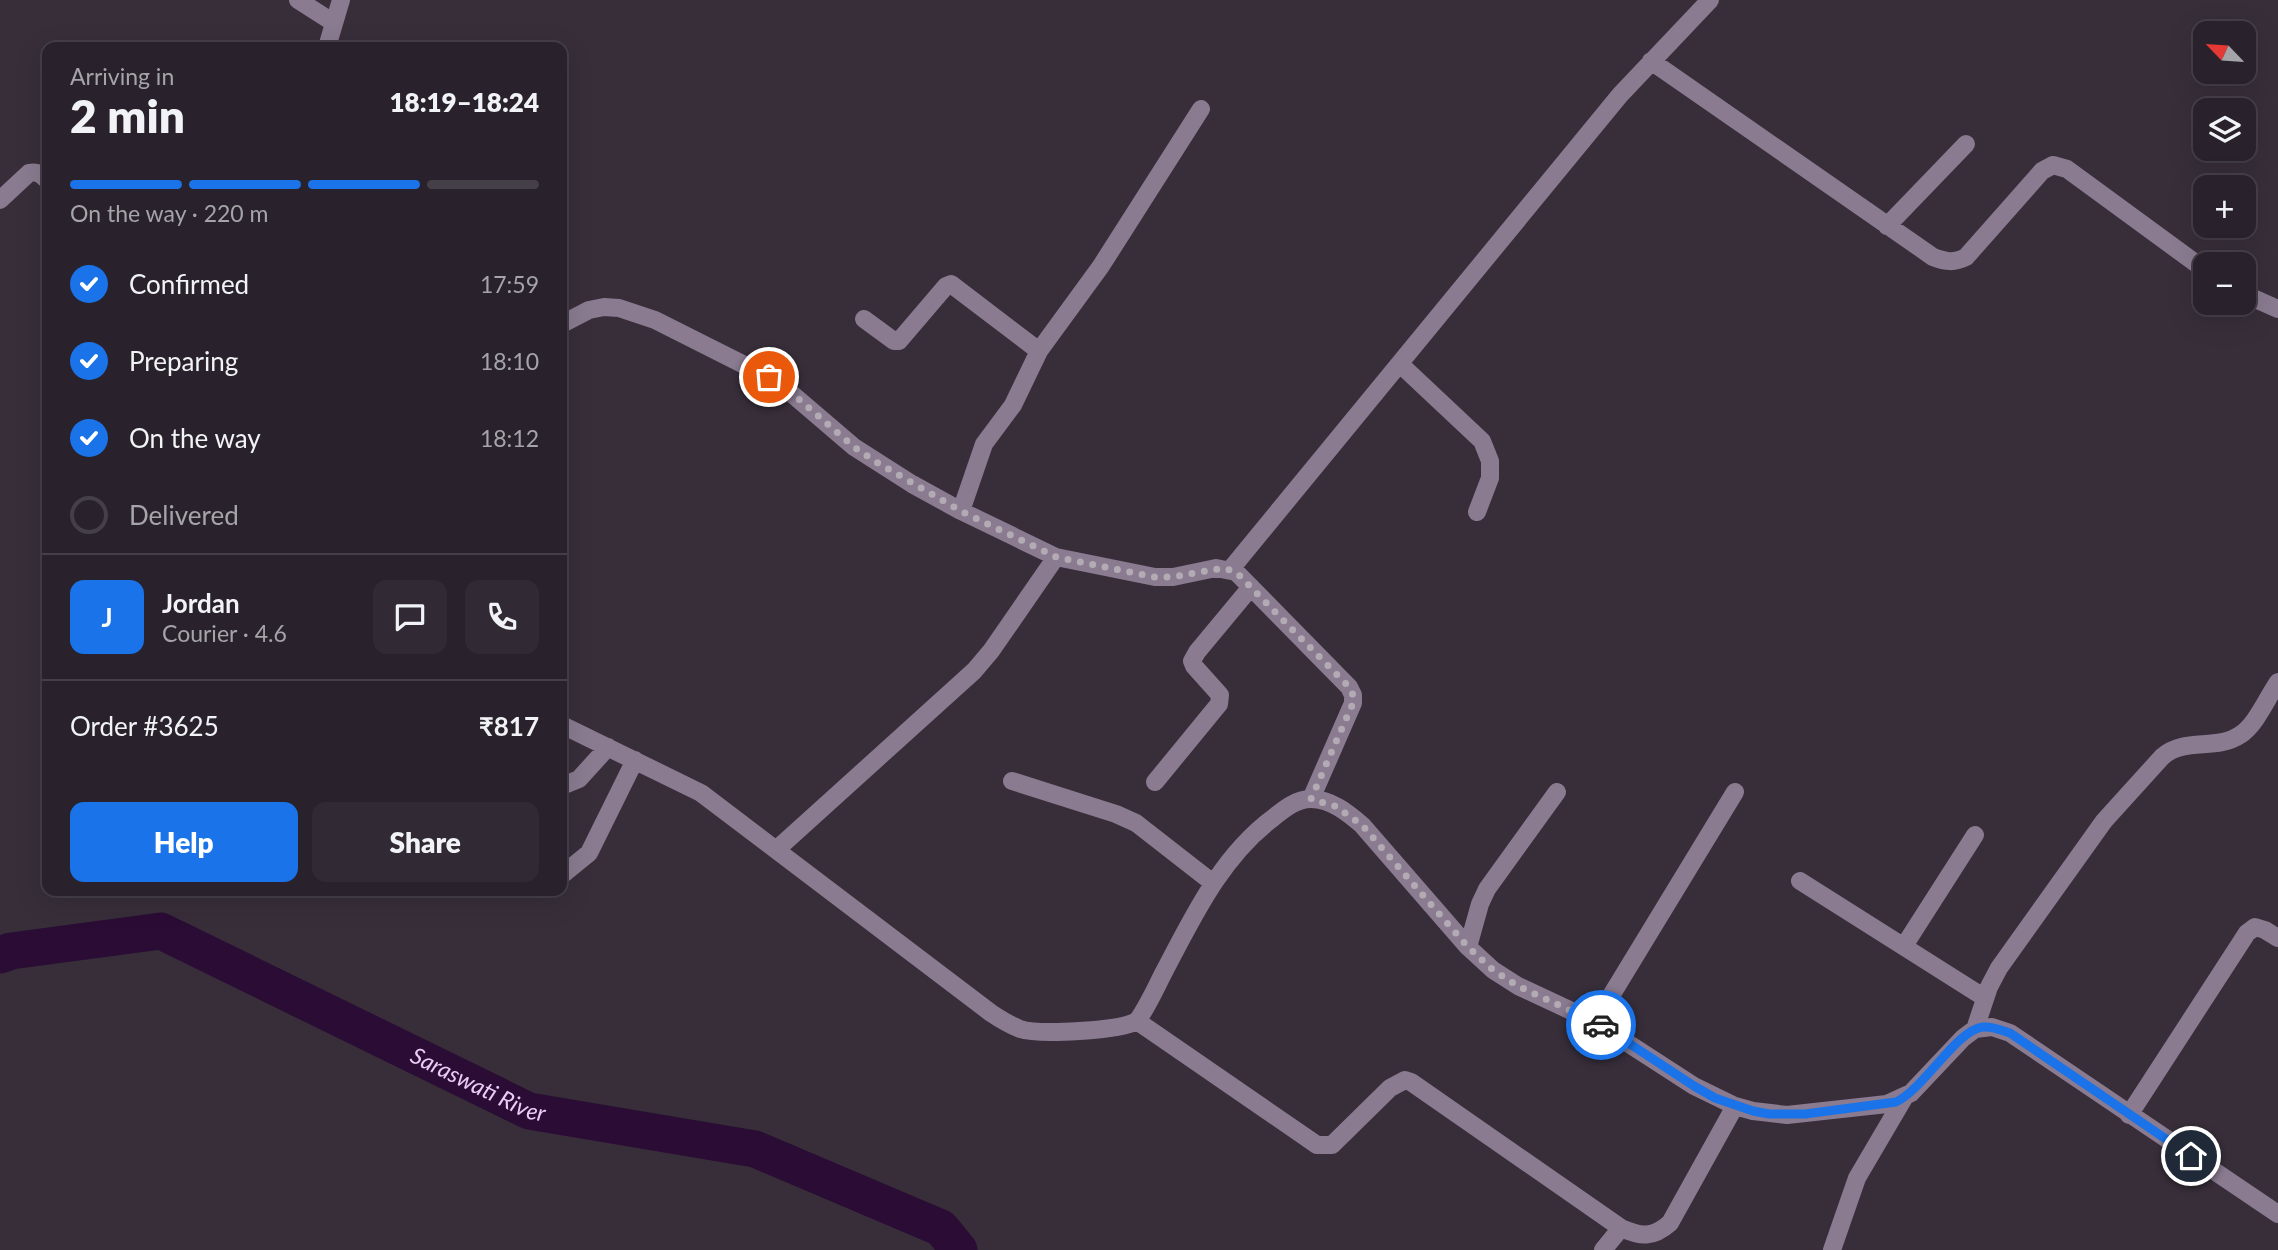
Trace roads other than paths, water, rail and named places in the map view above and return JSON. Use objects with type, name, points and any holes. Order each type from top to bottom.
[{"type":"street","points":[[298,0],[334,23]]},
{"type":"street","points":[[328,42],[341,0]]},
{"type":"street","points":[[1230,569],[1651,61],[1710,0]]},
{"type":"street","points":[[1651,61],[1933,257],[1956,262],[1966,257],[2042,171],[2053,165],[2067,169],[2193,261]]},
{"type":"street","points":[[961,511],[984,444],[1013,405],[1039,351],[1101,266],[1201,109]]},
{"type":"street","points":[[1887,226],[1966,144]]},
{"type":"street","points":[[0,200],[29,173],[42,175]]},
{"type":"street","points":[[864,319],[894,341],[899,341],[946,286],[951,284],[1039,351]]},
{"type":"street","points":[[2256,299],[2278,309]]},
{"type":"street","points":[[567,321],[589,310],[604,307],[619,308],[655,320],[778,382],[854,447],[912,484],[1056,557],[1155,577],[1173,577],[1216,568],[1230,569],[1349,687],[1353,695],[1353,703],[1311,799]]},
{"type":"street","points":[[1399,363],[1482,441],[1490,461],[1490,478],[1477,512]]},
{"type":"street","points":[[776,850],[974,671],[991,651],[1056,557]]},
{"type":"street","points":[[1155,782],[1219,704],[1220,695],[1194,666],[1193,657],[1251,587]]},
{"type":"street","points":[[1975,1029],[1999,968],[2099,827],[2173,748],[2226,740],[2242,734],[2278,682]]},
{"type":"street","points":[[567,727],[701,793],[1006,1023],[1036,1032],[1116,1028],[1137,1021],[1200,902],[1213,883],[1248,840],[1267,822],[1288,807],[1311,799],[1335,806],[1362,825],[1468,947],[1504,978],[1595,1021],[1694,1086],[1735,1106],[1769,1114],[1805,1114],[1887,1104],[1904,1098]]},
{"type":"street","points":[[567,784],[579,779],[608,747]]},
{"type":"street","points":[[567,870],[589,853],[635,760]]},
{"type":"street","points":[[1012,781],[1116,814],[1136,823],[1213,883]]},
{"type":"street","points":[[1468,947],[1480,904],[1487,890],[1557,792]]},
{"type":"street","points":[[1595,1021],[1735,792]]},
{"type":"street","points":[[1904,946],[1975,835]]},
{"type":"street","points":[[1800,881],[1985,998]]},
{"type":"street","points":[[2129,1115],[2247,933],[2251,929],[2260,928],[2278,938]]},
{"type":"street","points":[[1137,1021],[1317,1145],[1332,1145],[1339,1140],[1397,1082],[1405,1080],[1418,1085],[1621,1228],[1647,1236],[1659,1233],[1670,1223],[1735,1106]]},
{"type":"street","points":[[1832,1250],[1857,1178],[1904,1098],[1963,1038],[1975,1029],[1992,1027],[2010,1033],[2278,1214]]},
{"type":"street","points":[[1602,1250],[1621,1228]]},
{"type":"waterway","name":"Saraswati River","points":[[0,955],[11,951],[161,931],[529,1111],[755,1149],[941,1228],[959,1250]]}]
